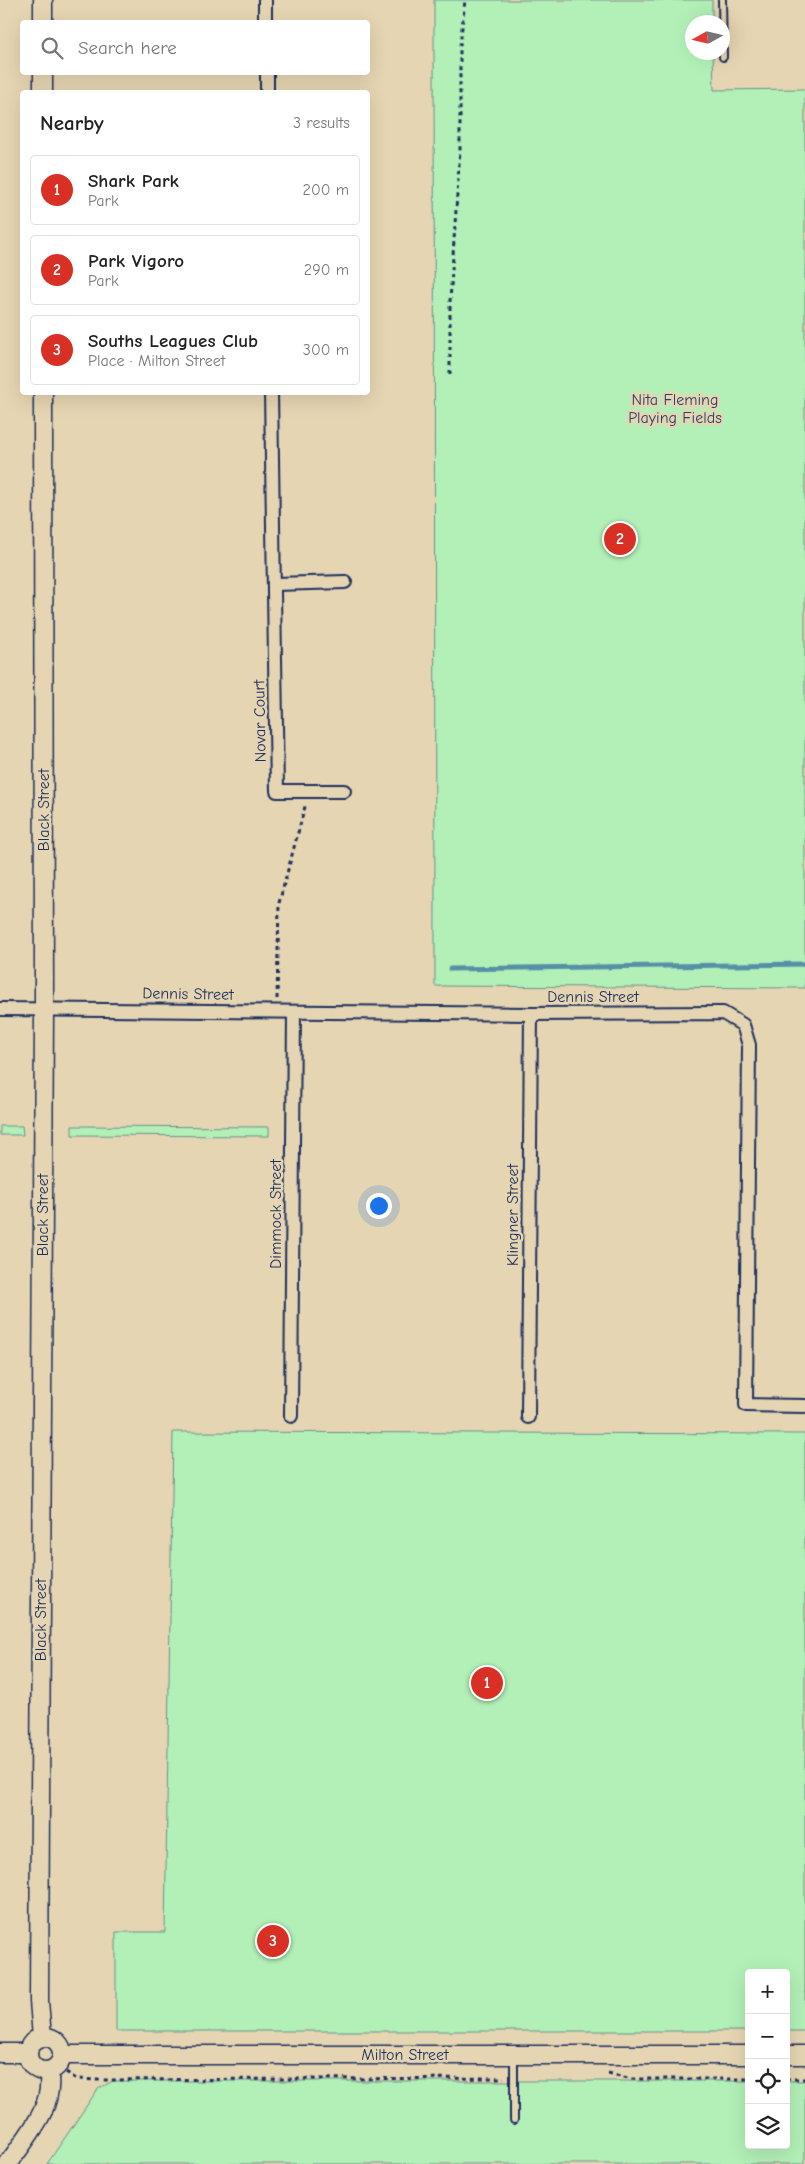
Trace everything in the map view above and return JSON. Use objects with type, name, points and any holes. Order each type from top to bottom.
[{"type":"street","points":[[43,0],[43,20]]},
{"type":"street","points":[[265,0],[266,20]]},
{"type":"street","points":[[43,75],[43,90]]},
{"type":"street","points":[[267,75],[267,90]]},
{"type":"street","name":"Black Street","points":[[42,2037],[39,2024],[38,1991],[44,1009],[43,395]]},
{"type":"street","name":"Novar Court","points":[[271,395],[277,791],[344,790]]},
{"type":"street","points":[[275,584],[345,582]]},
{"type":"street","name":"Dennis Street","points":[[0,1009],[531,1014],[723,1013],[743,1025],[749,1045],[746,1405],[805,1406]]},
{"type":"street","name":"Dimmock Street","points":[[291,1416],[294,1012]]},
{"type":"street","name":"Klingner Street","points":[[528,1417],[531,1014]]},
{"type":"street","points":[[8,2164],[37,2121],[47,2101],[56,2063],[62,2051],[57,2041],[42,2037],[32,2042],[28,2053],[33,2066],[38,2069],[56,2063]]},
{"type":"street","points":[[0,2053],[28,2053]]},
{"type":"street","name":"Milton Street","points":[[56,2063],[514,2055],[745,2055]]},
{"type":"street","points":[[790,2055],[805,2055]]},
{"type":"lane","points":[[722,0],[722,15]]},
{"type":"lane","points":[[514,2055],[514,2120]]},
{"type":"path","points":[[450,374],[450,301],[460,149],[460,46],[465,0]]},
{"type":"path","points":[[277,1012],[279,903],[309,791]]},
{"type":"path","points":[[56,2063],[72,2077],[87,2080],[500,2078]]},
{"type":"path","points":[[606,2072],[632,2079],[745,2079]]},
{"type":"path","points":[[790,2079],[805,2079]]},
{"type":"green space","name":"Nita Fleming Playing Fields","points":[[434,0],[712,0],[712,15],[685,15],[685,60],[713,60],[714,90],[805,89],[805,988],[435,986]]},
{"type":"green space","points":[[0,1126],[22,1126],[23,1135],[0,1135]]},
{"type":"green space","points":[[72,1126],[269,1127],[269,1136],[72,1135]]},
{"type":"green space","points":[[173,1432],[805,1434],[805,2031],[790,2031],[790,1969],[745,1969],[745,2031],[116,2031],[116,1932],[165,1932]]},
{"type":"green space","points":[[113,2081],[745,2081],[745,2149],[790,2149],[790,2081],[805,2081],[805,2164],[47,2164],[98,2089]]},
{"type":"waterway","points":[[450,969],[805,964]]},
{"type":"place","name":"Park Vigoro","points":[[620,539]]},
{"type":"place","name":"Shark Park","points":[[487,1683]]},
{"type":"place","name":"Souths Leagues Club","points":[[273,1941]]}]
